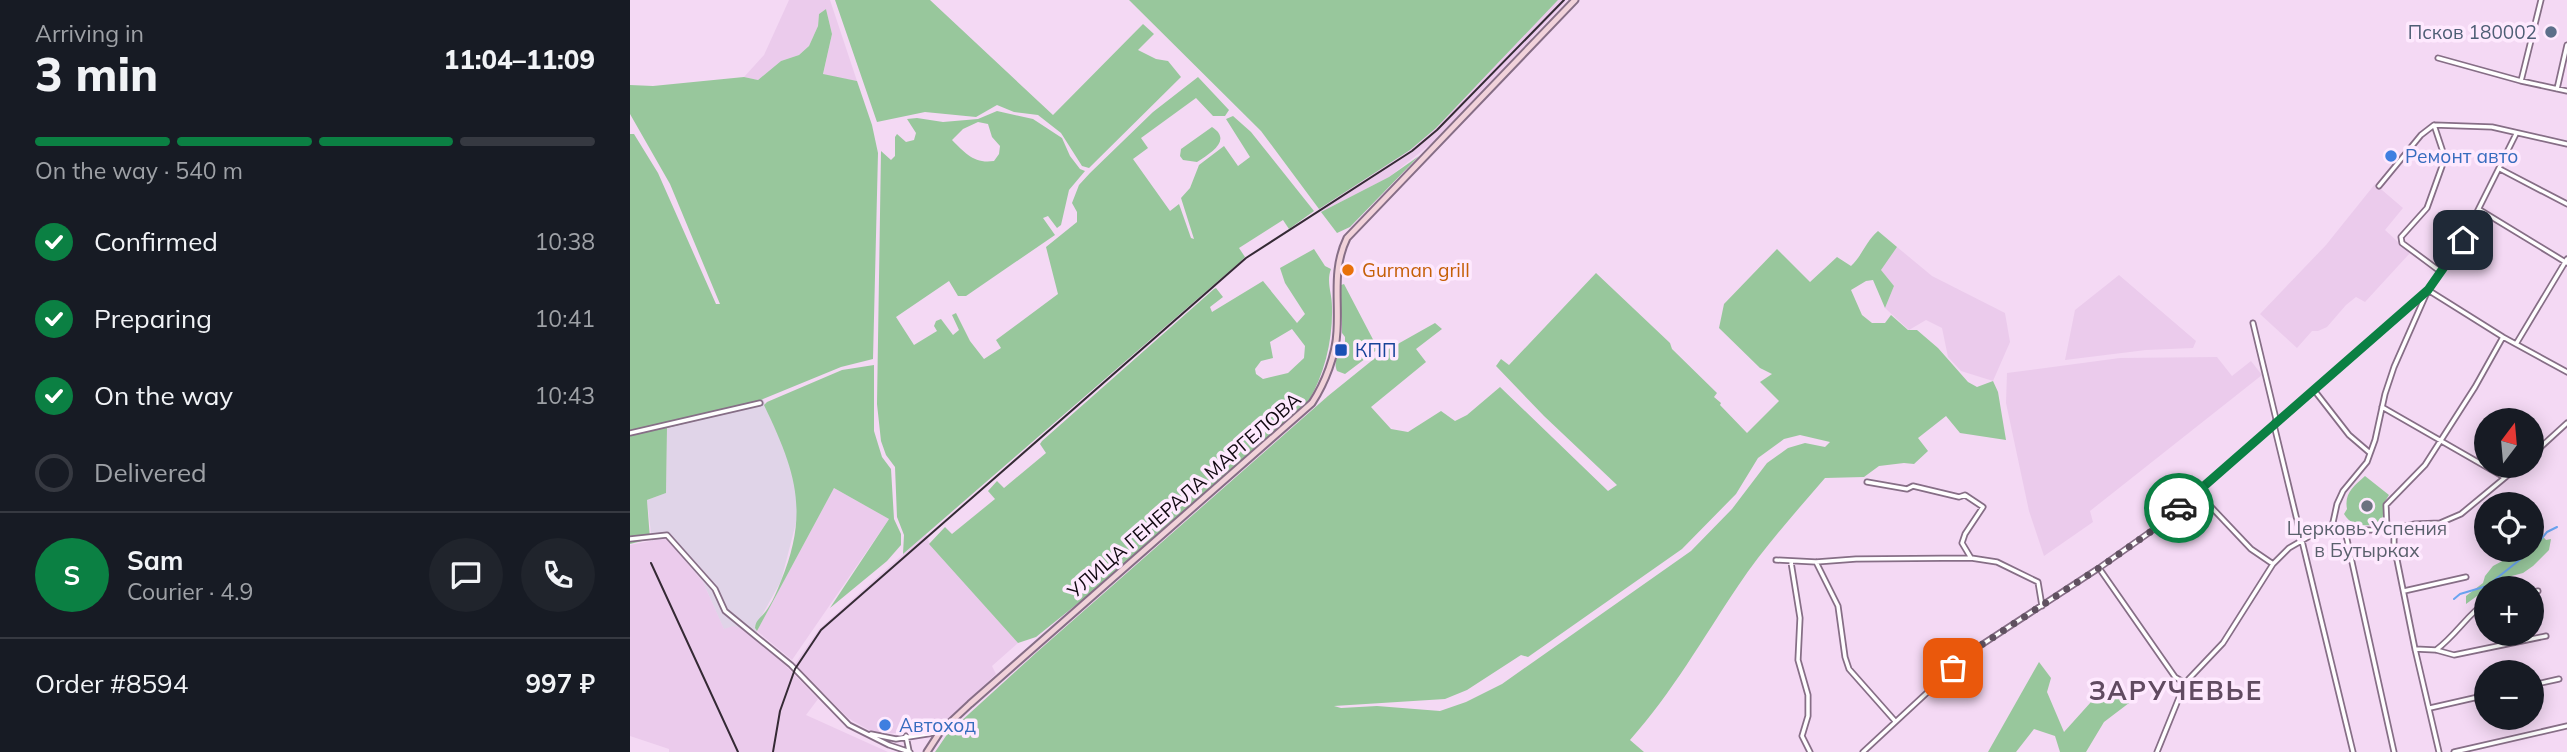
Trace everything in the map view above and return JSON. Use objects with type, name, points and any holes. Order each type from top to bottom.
[{"type":"main road","name":"УЛИЦА ГЕНЕРАЛА МАРГЕЛОВА","points":[[927,752],[940,732],[1312,404],[1324,383],[1333,352],[1337,330],[1337,264],[1347,238],[1575,0]]},
{"type":"street","points":[[2522,81],[2541,0]]},
{"type":"street","points":[[2557,89],[2567,45]]},
{"type":"street","points":[[2438,58],[2567,91]]},
{"type":"street","points":[[2434,125],[2445,158],[2427,208],[2401,237],[2402,243],[2441,272]]},
{"type":"street","points":[[2379,186],[2421,135],[2434,125],[2492,127],[2567,144]]},
{"type":"street","points":[[2332,527],[2343,491],[2362,470],[2371,453],[2394,367],[2428,290],[2480,210],[2516,134]]},
{"type":"street","points":[[2500,169],[2567,204]]},
{"type":"street","points":[[2480,210],[2566,261],[2516,344]]},
{"type":"street","points":[[2428,290],[2503,337],[2567,372]]},
{"type":"street","points":[[1863,752],[1972,651],[2160,525],[2428,290]]},
{"type":"street","points":[[2253,323],[2276,419],[2274,425],[2353,752]]},
{"type":"street","points":[[2386,530],[2386,505],[2426,465],[2503,337]]},
{"type":"street","points":[[2314,390],[2349,435],[2371,453]]},
{"type":"street","points":[[630,433],[761,403]]},
{"type":"street","points":[[2382,407],[2474,460]]},
{"type":"street","points":[[2544,444],[2567,423]]},
{"type":"street","points":[[2157,752],[2185,683],[2223,643],[2273,564],[2289,548],[2332,527],[2394,530],[2414,524],[2440,523],[2461,514],[2503,478]]},
{"type":"street","points":[[1867,482],[1907,489],[1913,486],[1959,497],[1965,495],[1983,507],[1962,543],[1971,558]]},
{"type":"street","points":[[2197,492],[2251,549],[2273,564]]},
{"type":"street","points":[[2344,526],[2394,752]]},
{"type":"street","points":[[2394,530],[2415,649],[2440,752]]},
{"type":"street","points":[[630,539],[667,535],[715,589],[725,611],[791,665],[849,725],[910,752]]},
{"type":"street","points":[[1776,560],[1816,562],[1971,558],[1997,562],[2038,582],[2042,606]]},
{"type":"street","points":[[1791,562],[1800,618],[1798,660],[1808,695],[1808,716],[1802,736],[1810,752]]},
{"type":"street","points":[[1816,562],[1838,606],[1849,669],[1895,721]]},
{"type":"street","points":[[2099,568],[2175,677],[2185,683]]},
{"type":"street","points":[[2404,591],[2466,577]]},
{"type":"street","points":[[2436,650],[2454,637],[2474,610]]},
{"type":"street","points":[[2415,649],[2436,650],[2454,655],[2546,636]]},
{"type":"street","points":[[2544,682],[2559,679]]},
{"type":"street","points":[[2430,708],[2474,698]]},
{"type":"street","points":[[2454,752],[2567,726]]},
{"type":"street","points":[[866,734],[896,738],[940,732]]},
{"type":"street","points":[[906,736],[910,752]]},
{"type":"shaded area","points":[[789,0],[830,0],[857,81],[823,75],[832,34],[826,9],[819,14],[818,26],[809,46],[799,55],[781,61],[758,80],[744,77],[764,55]]},
{"type":"shaded area","points":[[1558,0],[1567,0],[1531,38],[1533,41],[1442,135],[1389,177],[1321,212],[1319,209],[1410,150],[1436,128]]},
{"type":"shaded area","points":[[2375,184],[2403,208],[2385,230],[2410,253],[2365,302],[2356,297],[2327,327],[2312,331],[2297,348],[2260,314],[2326,245]]},
{"type":"shaded area","points":[[1897,247],[1932,276],[2005,313],[2010,342],[1993,381],[1961,371],[1948,357],[1942,328],[1926,320],[1909,330],[1885,308],[1894,286],[1880,270]]},
{"type":"shaded area","points":[[2119,275],[2196,341],[2193,348],[2146,350],[2065,360],[2075,310]]},
{"type":"shaded area","points":[[2217,357],[2232,376],[2251,361],[2262,375],[2090,511],[2093,522],[2044,556],[2029,511],[2006,403],[2007,373],[2120,358]]},
{"type":"shaded area","points":[[763,399],[789,460],[797,491],[797,519],[781,581],[755,628],[756,641],[741,628],[724,630],[703,582],[666,538],[652,541],[647,500],[666,493],[667,428],[751,407]]},
{"type":"shaded area","points":[[834,488],[889,519],[792,660],[757,631]]},
{"type":"shaded area","points":[[926,534],[930,544],[1018,643],[992,666],[996,674],[935,731],[876,734],[848,718],[795,664],[819,629]]},
{"type":"shaded area","points":[[666,538],[703,582],[724,629],[733,626],[741,628],[782,662],[818,699],[806,715],[888,752],[669,752],[669,749],[630,736],[630,545]]},
{"type":"green space","points":[[835,0],[930,0],[1053,115],[1143,24],[1154,34],[1138,50],[1156,59],[1168,61],[1181,77],[1089,168],[1082,166],[1061,133],[1038,115],[1014,112],[997,105],[976,117],[925,112],[877,122]]},
{"type":"green space","points":[[1129,0],[1558,0],[1436,128],[1410,150],[1319,209],[1261,131]]},
{"type":"green space","points":[[826,9],[832,34],[823,74],[857,81],[878,153],[873,359],[841,367],[763,399],[751,407],[667,428],[666,493],[647,500],[650,539],[630,544],[630,134],[634,134],[658,173],[716,304],[720,304],[670,184],[630,114],[630,85],[653,86],[744,77],[758,80],[781,61],[799,55],[809,46],[818,26],[819,14]]},
{"type":"green space","points":[[1198,77],[1229,110],[1225,116],[1213,116],[1196,98],[1141,138],[1148,148],[1133,159],[1170,211],[1179,204],[1191,238],[1194,239],[1181,198],[1190,188],[1199,165],[1224,146],[1238,166],[1250,157],[1226,119],[1233,116],[1251,132],[1314,211],[1289,229],[1283,220],[1239,248],[1245,257],[1240,262],[903,554],[904,535],[897,517],[895,467],[886,455],[881,441],[877,404],[881,151],[891,160],[895,156],[897,134],[906,142],[914,140],[916,133],[907,119],[943,122],[978,119],[997,111],[1033,119],[1062,138],[1070,156],[1080,169],[1085,171],[1069,190],[1061,225],[1057,228],[1048,216],[1043,218],[1055,235],[966,296],[958,296],[949,281],[896,317],[914,345],[937,331],[934,326],[936,321],[941,319],[953,335],[959,330],[952,315],[956,313],[970,341],[984,359],[1001,348],[996,340],[1058,294],[1046,247],[1077,222],[1077,212],[1072,203],[1079,185],[1153,112]],"holes":[[[978,122],[988,124],[992,137],[1000,146],[994,161],[975,159],[952,140],[963,129]]]},
{"type":"green space","points":[[1212,127],[1220,137],[1218,146],[1197,162],[1183,160],[1180,156],[1181,149]]},
{"type":"green space","points":[[1419,156],[1350,227],[1337,233],[1321,212],[1389,177]]},
{"type":"green space","points":[[1878,231],[1897,247],[1881,270],[1894,286],[1885,308],[1873,280],[1851,290],[1862,315],[1872,323],[1885,323],[1891,315],[1908,330],[1917,330],[1938,348],[1968,382],[1977,387],[1993,381],[1998,392],[2006,440],[1960,433],[1946,416],[1918,438],[1928,451],[1914,464],[1879,466],[1864,477],[1825,478],[1758,558],[1673,684],[1630,740],[1644,752],[935,752],[948,733],[1037,652],[1328,396],[1380,354],[1435,323],[1442,329],[1416,349],[1426,362],[1371,407],[1391,429],[1408,432],[1441,411],[1455,421],[1467,415],[1500,387],[1608,491],[1617,485],[1496,366],[1501,359],[1509,365],[1596,273],[1670,343],[1672,349],[1717,393],[1714,397],[1720,405],[1747,433],[1779,401],[1760,382],[1772,374],[1760,368],[1719,328],[1724,304],[1777,249],[1810,282],[1837,257],[1851,266]],"holes":[[[1800,435],[1830,442],[1825,447],[1805,443],[1788,448],[1767,463],[1732,509],[1691,551],[1502,684],[1466,702],[1440,711],[1334,706],[1445,699],[1467,690],[1521,655],[1528,657],[1682,549],[1736,494],[1758,458],[1784,439]]]},
{"type":"green space","points":[[1314,249],[1325,266],[1331,269],[1329,283],[1332,319],[1329,343],[1319,380],[1308,402],[1092,592],[1036,637],[1018,643],[929,544],[945,527],[952,534],[995,499],[988,491],[997,481],[1004,488],[1046,453],[1040,444],[1042,441],[1214,289],[1223,297],[1210,307],[1212,312],[1263,281],[1297,323],[1305,314],[1285,283],[1280,268]],"holes":[[[1292,329],[1305,346],[1304,358],[1288,373],[1263,379],[1256,374],[1255,369],[1261,361],[1273,358],[1270,342]]]},
{"type":"green space","points":[[1344,284],[1378,349],[1345,374],[1337,371],[1336,364],[1338,355],[1345,347],[1338,286]]},
{"type":"green space","points":[[874,365],[874,431],[882,457],[891,469],[894,519],[901,534],[901,545],[887,561],[830,608],[889,519],[834,488],[757,631],[756,623],[772,601],[790,556],[797,512],[791,471],[764,405],[842,370]]},
{"type":"green space","points":[[2365,476],[2389,495],[2384,503],[2382,525],[2356,524],[2344,514],[2348,494]]},
{"type":"green space","points":[[2544,538],[2551,539],[2549,550],[2544,555]]},
{"type":"green space","points":[[2500,562],[2537,562],[2523,573],[2485,576]]},
{"type":"green space","points":[[2474,590],[2474,598],[2466,604],[2466,596]]},
{"type":"green space","points":[[2039,662],[2051,678],[2047,692],[2064,732],[2091,702],[2128,693],[2129,703],[2104,722],[2086,752],[2060,752],[2055,736],[2034,729],[2016,752],[1988,752]]},
{"type":"waterway","points":[[2544,536],[2557,527]]},
{"type":"waterway","points":[[2454,599],[2460,594],[2487,586],[2517,562]]},
{"type":"railway","points":[[773,752],[780,711],[795,669],[821,630],[1246,258],[1412,151],[1437,130],[1564,0]]},
{"type":"railway","points":[[651,563],[738,752]]},
{"type":"way so far","points":[[1953,668],[1972,651],[2099,568],[2160,525],[2179,508]]},
{"type":"place","name":"Псков 180002","points":[[2551,32]]},
{"type":"place","name":"Ремонт авто","points":[[2391,156]]},
{"type":"place","name":"Gurman grill","points":[[1348,270]]},
{"type":"place","name":"КПП","points":[[1341,350]]},
{"type":"place","name":"Церковь Успения в Бутырках","points":[[2367,506]]},
{"type":"place","name":"Автоход","points":[[885,725]]},
{"type":"district","name":"ЗАРУЧЕВЬЕ","points":[[2176,691]]},
{"type":"route","points":[[2179,508],[2428,290],[2463,240]]}]
